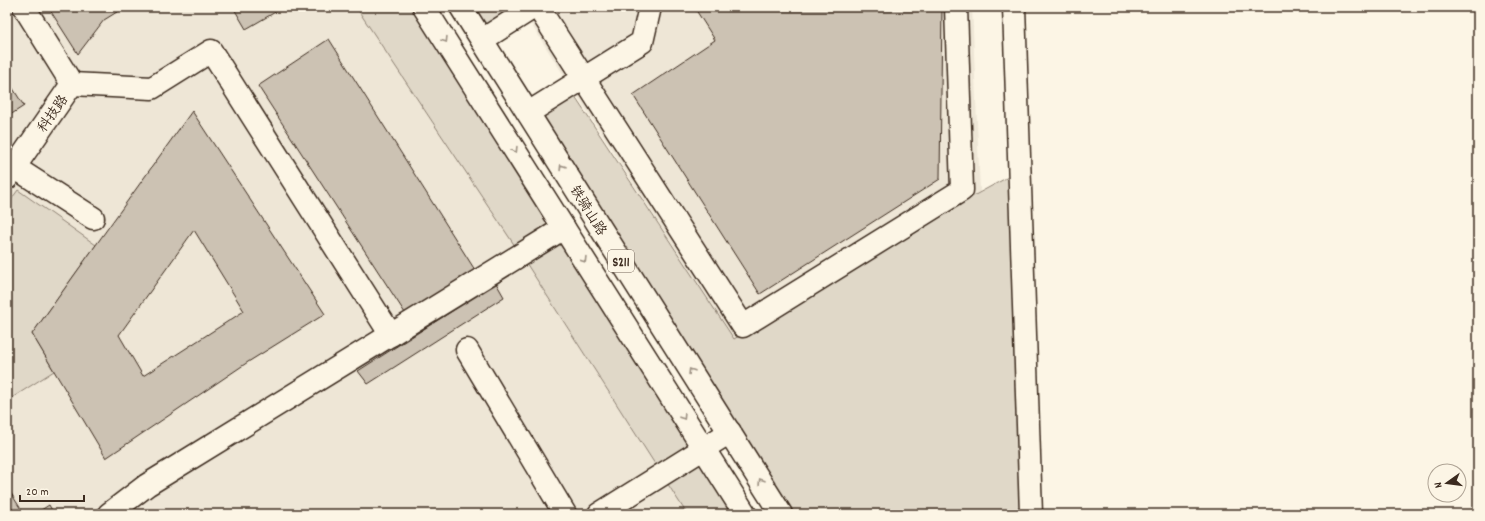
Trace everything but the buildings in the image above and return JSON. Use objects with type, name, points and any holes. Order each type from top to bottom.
[{"type":"street","name":"科技路","points":[[11,172],[72,84],[24,7]]},
{"type":"street","name":"S211","points":[[424,7],[745,514]]},
{"type":"street","name":"铁骑山路","points":[[461,7],[781,514]]},
{"type":"street","points":[[482,40],[534,7]]},
{"type":"street","points":[[538,7],[743,326],[962,190],[956,7]]},
{"type":"street","points":[[528,113],[642,42],[650,7]]},
{"type":"street","points":[[1014,7],[1031,514]]},
{"type":"street","points":[[72,84],[152,88],[211,51],[391,335]]},
{"type":"street","points":[[11,172],[93,218]]},
{"type":"street","points":[[108,514],[147,485],[564,228]]},
{"type":"street","points":[[467,350],[565,514]]},
{"type":"street","points":[[599,514],[730,432]]},
{"type":"shaded area","points":[[7,7],[366,7],[532,272],[687,514],[7,514]]},
{"type":"shaded area","points":[[356,7],[424,7],[745,514],[687,514],[521,255]]},
{"type":"shaded area","points":[[461,7],[515,7],[482,40]]},
{"type":"shaded area","points":[[520,7],[972,7],[980,192],[734,340]]},
{"type":"shaded area","points":[[569,88],[734,339],[966,200],[1019,171],[1031,514],[781,514],[528,113]]},
{"type":"shaded area","points":[[18,190],[96,245],[32,334],[54,371],[7,401],[7,205]]}]
